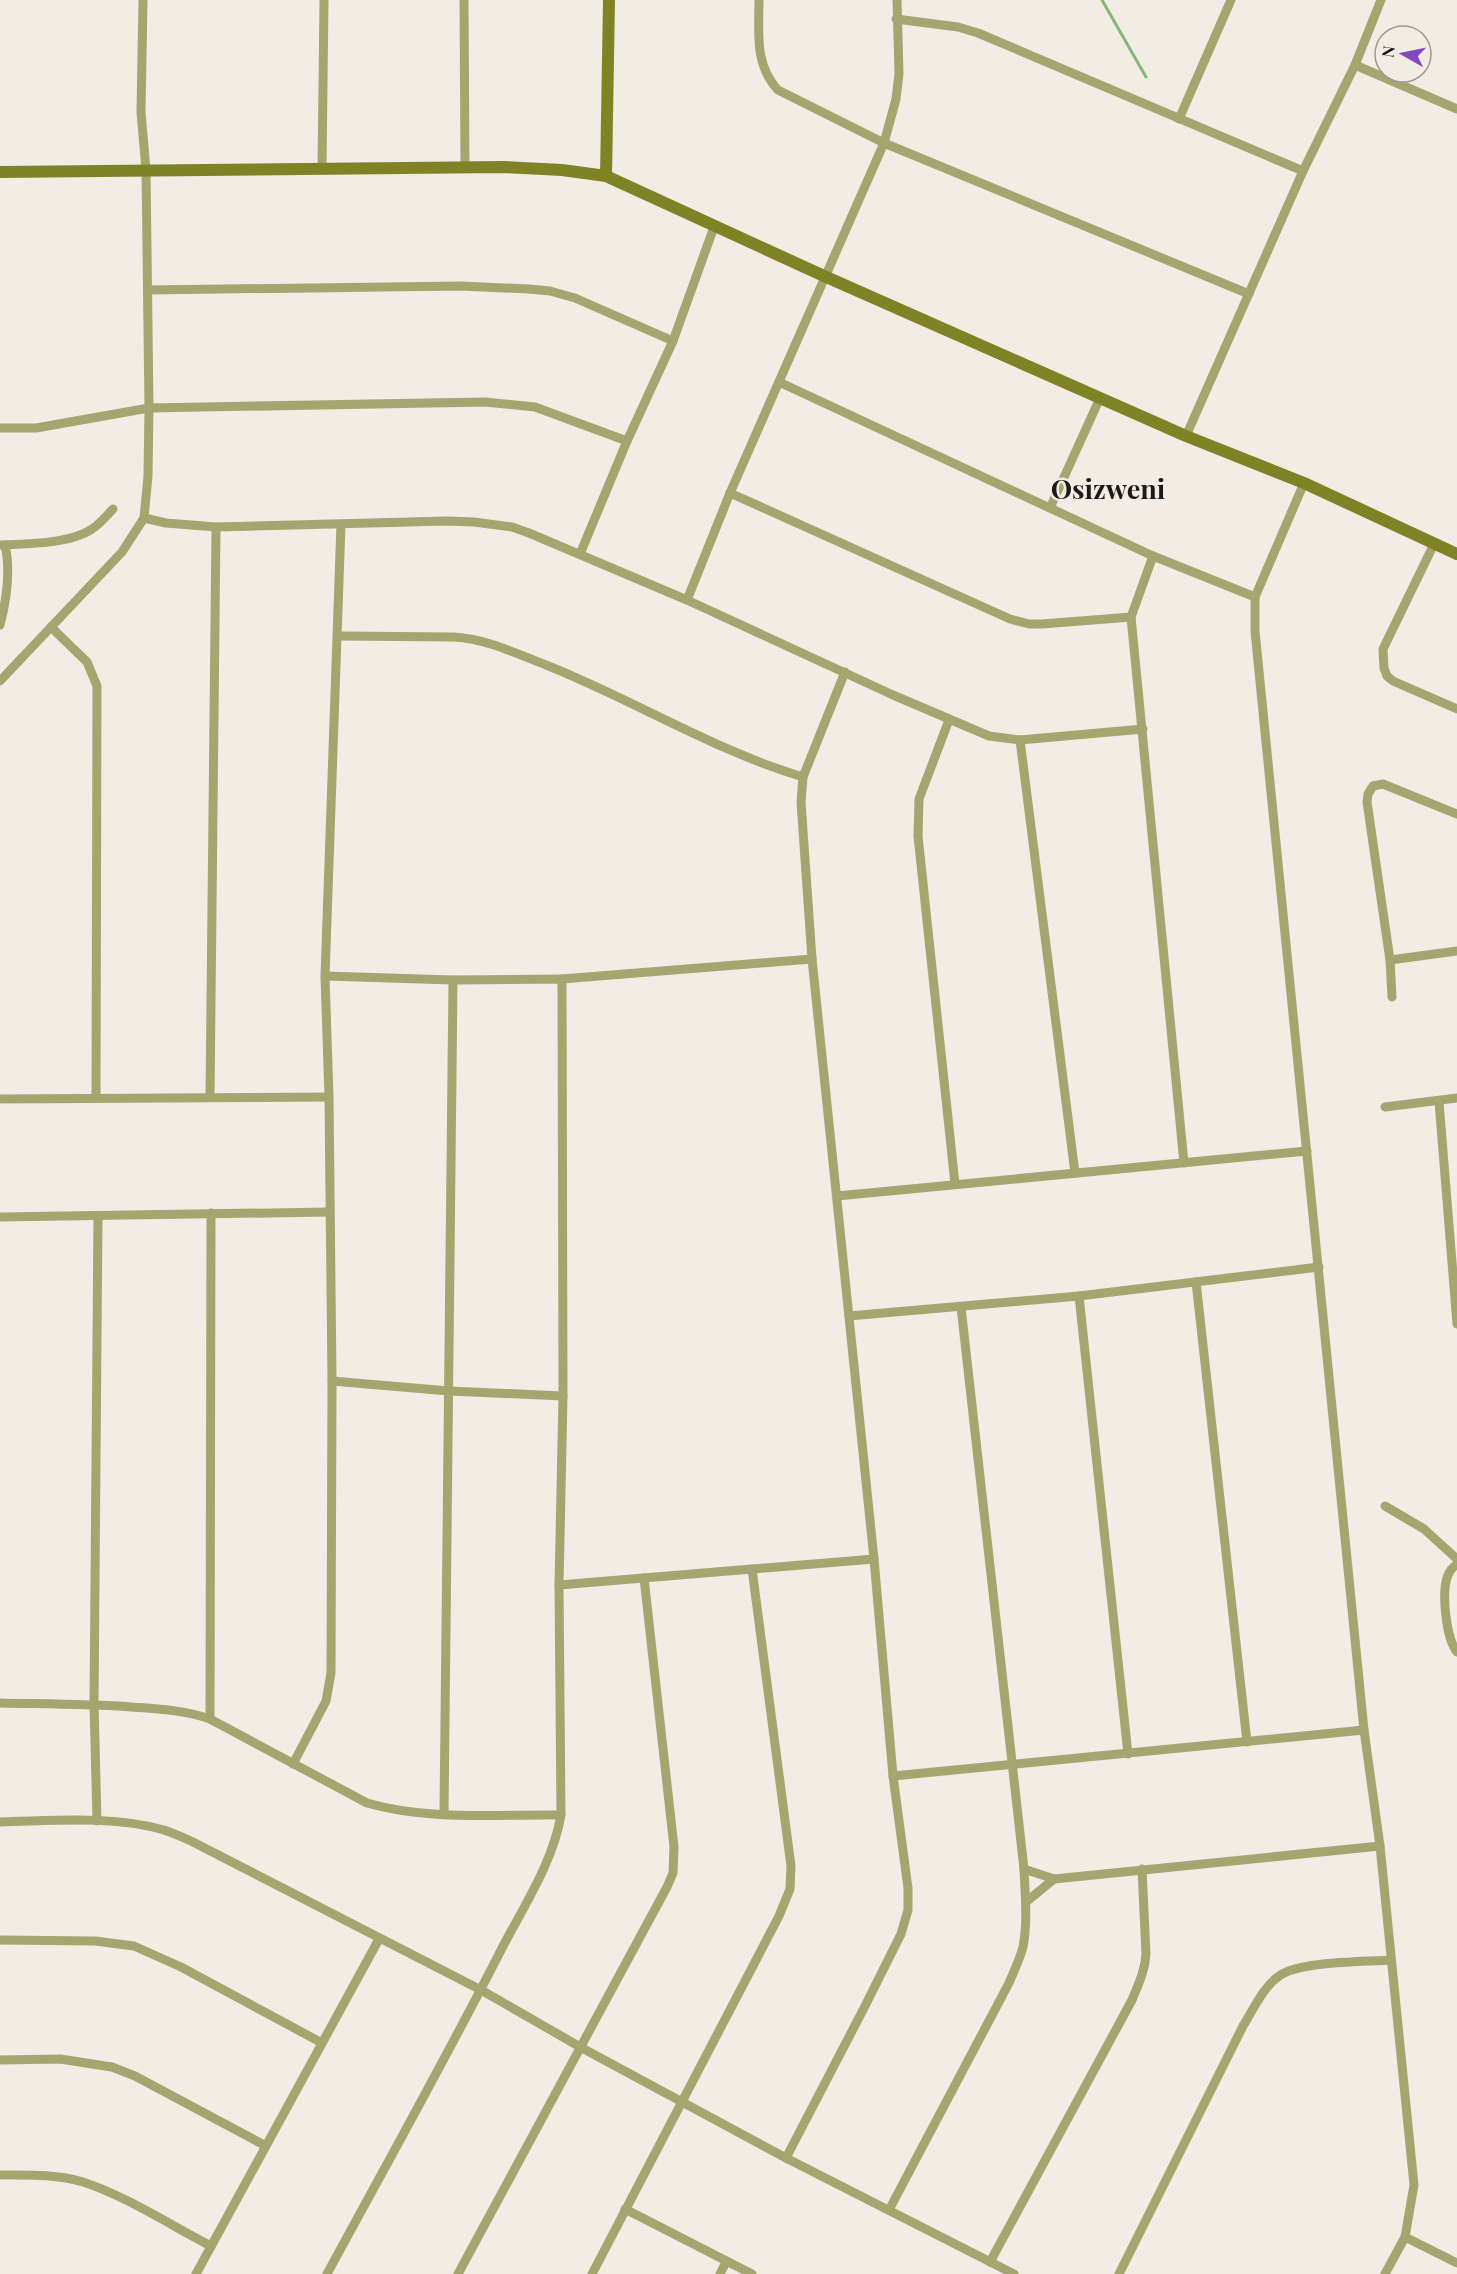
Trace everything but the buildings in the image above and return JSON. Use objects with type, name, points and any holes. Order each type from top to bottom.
[{"type":"street","points":[[0,681],[122,552],[144,518],[148,476],[149,408],[146,170],[141,112],[143,0]]},
{"type":"street","points":[[322,167],[324,0]]},
{"type":"street","points":[[464,0],[465,168]]},
{"type":"street","points":[[606,176],[609,0]]},
{"type":"street","points":[[759,0],[759,48],[767,79],[778,90],[884,143],[1249,294]]},
{"type":"street","points":[[687,600],[730,493],[884,143],[896,99],[899,74],[897,0]]},
{"type":"street","points":[[1179,119],[1231,0]]},
{"type":"street","points":[[1186,436],[1303,171],[1354,65],[1382,0]]},
{"type":"street","points":[[897,19],[958,27],[978,33],[1303,171]]},
{"type":"street","points":[[1354,65],[1457,109]]},
{"type":"street","points":[[0,172],[322,167],[539,168],[606,176],[824,276],[1186,436],[1304,483],[1457,554]]},
{"type":"street","points":[[580,554],[627,441],[673,341],[714,227]]},
{"type":"street","points":[[148,290],[461,285],[540,290],[575,298],[673,341]]},
{"type":"street","points":[[779,382],[1153,556],[1255,597]]},
{"type":"street","points":[[1050,508],[1100,398]]},
{"type":"street","points":[[0,428],[36,428],[149,408],[498,403],[535,407],[627,441]]},
{"type":"street","points":[[1304,483],[1255,597],[1255,631],[1364,1730],[1380,1846],[1414,2185],[1405,2237],[1385,2274]]},
{"type":"street","points":[[730,493],[1010,619],[1029,624],[1041,624],[1131,618]]},
{"type":"street","points":[[0,625],[6,599],[9,561],[2,545],[56,541],[82,533],[91,530],[113,509]]},
{"type":"street","points":[[144,518],[166,523],[216,527],[474,522],[512,528],[580,554],[687,600],[949,720],[989,736],[1020,740],[1143,729]]},
{"type":"street","points":[[293,1764],[321,1713],[331,1686],[332,1382],[329,1097],[325,976],[340,524]]},
{"type":"street","points":[[210,1097],[216,527]]},
{"type":"street","points":[[1434,544],[1387,638],[1383,659],[1387,676],[1393,681],[1457,709]]},
{"type":"street","points":[[1153,556],[1131,618],[1184,1163]]},
{"type":"street","points":[[51,627],[87,662],[97,686],[96,1098]]},
{"type":"street","points":[[338,636],[454,637],[491,643],[575,676],[762,763],[803,777]]},
{"type":"street","points":[[786,2158],[864,2008],[900,1934],[908,1910],[908,1888],[893,1776],[874,1559],[812,959],[801,802],[803,777],[845,672]]},
{"type":"street","points":[[949,720],[919,799],[917,811],[955,1184]]},
{"type":"street","points":[[1020,740],[1075,1173]]},
{"type":"street","points":[[1392,997],[1390,960],[1367,802],[1368,794],[1373,786],[1383,784],[1457,814]]},
{"type":"street","points":[[1390,960],[1457,951]]},
{"type":"street","points":[[325,976],[453,980],[562,979],[812,959]]},
{"type":"street","points":[[327,2274],[481,1990],[558,1833],[561,1815],[559,1585],[563,1396],[562,979]]},
{"type":"street","points":[[444,1814],[453,980]]},
{"type":"street","points":[[0,1099],[329,1097]]},
{"type":"street","points":[[1385,1107],[1457,1098]]},
{"type":"street","points":[[1439,1102],[1457,1324]]},
{"type":"street","points":[[837,1196],[1307,1150]]},
{"type":"street","points":[[0,1217],[330,1212]]},
{"type":"street","points":[[210,1719],[211,1213]]},
{"type":"street","points":[[97,1821],[94,1704],[98,1217]]},
{"type":"street","points":[[849,1316],[1079,1296],[1319,1267]]},
{"type":"street","points":[[1196,1282],[1247,1742]]},
{"type":"street","points":[[1079,1296],[1128,1754]]},
{"type":"street","points":[[889,2210],[1009,1983],[1022,1948],[1026,1902],[961,1306]]},
{"type":"street","points":[[332,1382],[449,1391],[563,1396]]},
{"type":"street","points":[[1385,1506],[1424,1529],[1457,1559]]},
{"type":"street","points":[[559,1585],[874,1559]]},
{"type":"street","points":[[1457,1564],[1447,1577],[1446,1591],[1447,1625],[1450,1639],[1457,1652]]},
{"type":"street","points":[[592,2274],[779,1916],[790,1889],[792,1866],[752,1569]]},
{"type":"street","points":[[458,2274],[582,2048],[673,1873],[674,1847],[644,1578]]},
{"type":"street","points":[[0,1703],[94,1704],[177,1710],[210,1719],[367,1803],[392,1810],[444,1814],[561,1815]]},
{"type":"street","points":[[893,1776],[1364,1730]]},
{"type":"street","points":[[0,1822],[97,1821],[128,1824],[165,1830],[191,1841],[481,1990],[582,2048],[786,2158],[1014,2274]]},
{"type":"street","points":[[1024,1869],[1054,1879],[1380,1846]]},
{"type":"street","points":[[990,2262],[1132,2000],[1140,1980],[1146,1954],[1142,1869]]},
{"type":"street","points":[[1026,1902],[1054,1879]]},
{"type":"street","points":[[196,2274],[379,1939]]},
{"type":"street","points":[[0,1940],[89,1941],[134,1946],[181,1967],[322,2043]]},
{"type":"street","points":[[1119,2274],[1243,2026],[1263,1993],[1278,1976],[1297,1967],[1390,1960]]},
{"type":"street","points":[[0,2060],[60,2059],[112,2067],[135,2076],[266,2146]]},
{"type":"street","points":[[0,2175],[55,2177],[82,2182],[104,2190],[211,2246]]},
{"type":"street","points":[[625,2209],[752,2274]]},
{"type":"street","points":[[1405,2237],[1457,2263]]},
{"type":"street","points":[[720,2274],[726,2262]]},
{"type":"waterway","points":[[1102,0],[1146,77]]},
{"type":"district","name":"Osizweni","points":[[1108,488]]}]
